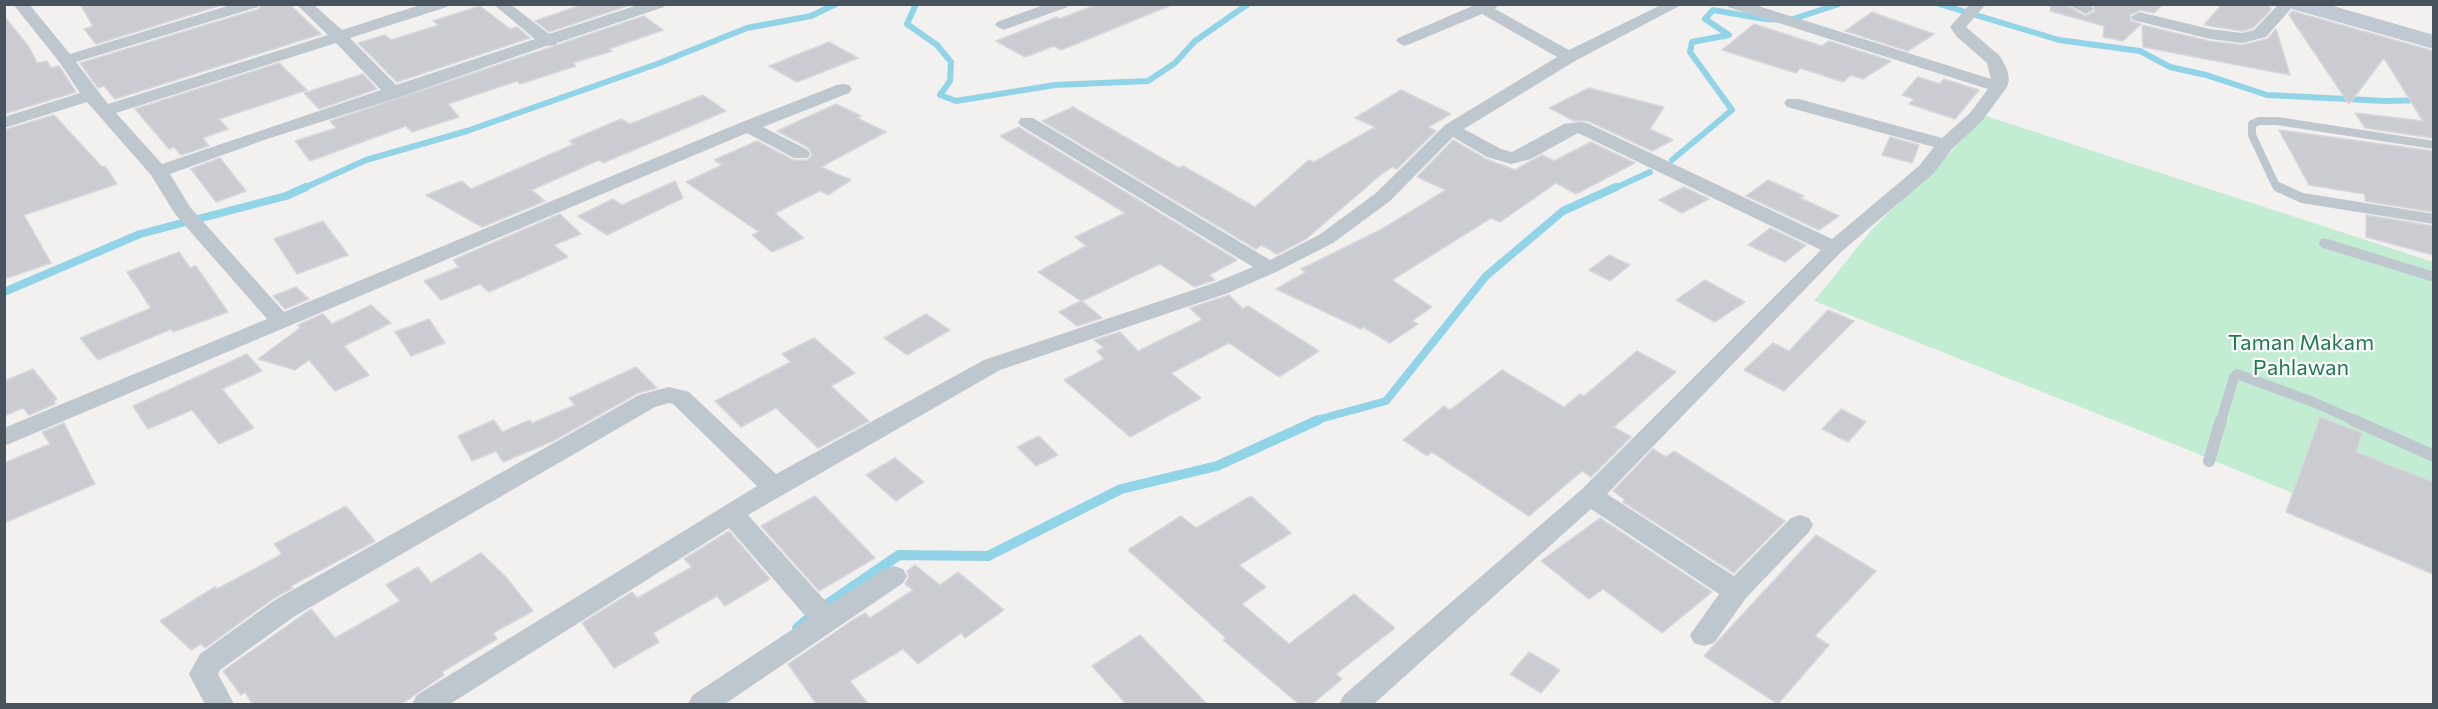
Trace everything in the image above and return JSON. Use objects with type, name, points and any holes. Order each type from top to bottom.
[{"type":"street","points":[[20,4],[104,111],[159,172],[182,210],[281,322]]},
{"type":"street","points":[[66,60],[252,4]]},
{"type":"street","points":[[303,4],[339,36],[394,93]]},
{"type":"street","points":[[104,111],[441,4]]},
{"type":"street","points":[[159,172],[261,135],[549,42],[658,4]]},
{"type":"street","points":[[1003,25],[1062,4]]},
{"type":"street","points":[[427,705],[774,488],[992,365],[1221,288],[1269,268],[1326,239],[1383,197],[1451,129],[1569,57],[1676,4]]},
{"type":"street","points":[[1734,4],[1998,87]]},
{"type":"street","points":[[2139,17],[2211,34],[2241,38],[2260,34],[2288,4]]},
{"type":"street","points":[[2300,4],[2433,42]]},
{"type":"street","points":[[2346,4],[2433,29]]},
{"type":"street","points":[[500,5],[549,42]]},
{"type":"street","points":[[1354,705],[1590,496],[1834,248],[1926,170],[1946,145],[1976,117],[1998,87],[1999,69],[1994,60],[1958,27],[1979,5]]},
{"type":"street","points":[[1404,41],[1488,7],[1569,57]]},
{"type":"street","points":[[4,438],[748,126],[843,89]]},
{"type":"street","points":[[4,123],[90,94]]},
{"type":"street","points":[[1793,103],[1946,145]]},
{"type":"street","points":[[1027,122],[1269,268]]},
{"type":"street","points":[[748,126],[801,154]]},
{"type":"street","points":[[1451,129],[1494,153],[1511,158],[1524,156],[1570,128],[1581,127],[1834,248]]},
{"type":"street","points":[[220,705],[203,674],[210,662],[255,628],[285,608],[647,401],[669,395],[681,398],[774,488]]},
{"type":"street","points":[[1590,496],[1736,591]]},
{"type":"street","points":[[732,514],[817,610],[829,620]]},
{"type":"street","points":[[1704,635],[1736,591],[1800,525]]},
{"type":"street","points":[[703,705],[894,576]]},
{"type":"lane","points":[[2433,145],[2277,121],[2252,124],[2252,135],[2276,186],[2288,193],[2302,198],[2433,219]]},
{"type":"lane","points":[[2324,243],[2433,277]]},
{"type":"lane","points":[[2209,461],[2234,377],[2237,374],[2313,402],[2433,456]]},
{"type":"green space","name":"Taman Makam Pahlawan","points":[[1983,115],[2433,262],[2433,551],[2176,445],[1814,301],[1874,227],[1950,153]]},
{"type":"building","points":[[80,4],[225,4],[96,44],[84,29],[93,26]]},
{"type":"building","points":[[261,4],[289,4],[321,34],[115,99],[104,86],[98,88],[80,63],[259,9]]},
{"type":"building","points":[[584,4],[630,5],[549,32],[535,21]]},
{"type":"building","points":[[1098,4],[1168,4],[1169,6],[1061,50],[1054,46],[1025,57],[996,41],[1057,17],[1059,19]]},
{"type":"building","points":[[2051,4],[2065,4],[2085,16],[2095,11],[2093,4],[2163,4],[2154,13],[2140,10],[2130,15],[2131,21],[2141,24],[2123,41],[2103,37],[2104,26],[2050,11]]},
{"type":"building","points":[[2222,4],[2269,4],[2271,10],[2253,28],[2242,31],[2204,25]]},
{"type":"building","points":[[480,6],[510,29],[517,27],[530,38],[397,82],[358,43],[385,35],[391,40],[439,25],[433,21]]},
{"type":"building","points":[[2292,11],[2433,51],[2433,138],[2365,128],[2355,113],[2423,121],[2384,58],[2349,104],[2289,15]]},
{"type":"building","points":[[1872,12],[1934,34],[1908,51],[1845,31]]},
{"type":"building","points":[[4,16],[29,47],[37,63],[47,61],[51,68],[59,66],[76,92],[4,114]]},
{"type":"building","points":[[644,16],[663,30],[609,49],[612,51],[573,63],[576,66],[520,84],[517,81],[448,104],[459,117],[412,132],[406,126],[310,161],[295,141],[336,128],[330,121]]},
{"type":"building","points":[[1754,24],[1822,46],[1829,41],[1891,61],[1863,79],[1851,75],[1843,82],[1800,68],[1796,73],[1722,50]]},
{"type":"building","points":[[2142,25],[2209,41],[2242,45],[2267,39],[2276,29],[2290,75],[2143,47]]},
{"type":"building","points":[[829,42],[858,58],[797,82],[769,66]]},
{"type":"building","points":[[279,63],[307,90],[219,119],[228,129],[203,138],[209,146],[181,155],[174,147],[169,149],[135,109]]},
{"type":"building","points":[[363,74],[377,89],[319,109],[304,93]]},
{"type":"building","points":[[1918,77],[1940,84],[1944,79],[1979,90],[1955,119],[1909,104],[1914,99],[1902,95]]},
{"type":"building","points":[[1589,88],[1664,107],[1650,129],[1673,140],[1652,151],[1588,121],[1574,121],[1549,108]]},
{"type":"building","points":[[1401,90],[1451,114],[1428,127],[1436,131],[1397,169],[1392,167],[1378,177],[1306,239],[1277,254],[1262,245],[1256,249],[1042,121],[1073,107],[1179,168],[1183,166],[1255,207],[1309,160],[1314,162],[1375,127],[1355,118]]},
{"type":"building","points":[[703,95],[726,111],[603,163],[599,160],[532,190],[545,201],[482,227],[426,195],[462,181],[471,189],[574,144],[569,141],[621,119],[630,124]]},
{"type":"building","points":[[836,104],[861,116],[857,118],[886,132],[821,167],[851,180],[828,195],[820,191],[775,213],[804,238],[772,252],[752,235],[759,232],[686,182],[722,165],[714,160],[757,141],[793,160],[808,160],[812,155],[809,148],[777,131]]},
{"type":"building","points":[[54,115],[102,167],[105,166],[117,184],[24,215],[51,263],[4,279],[4,130]]},
{"type":"building","points":[[1019,127],[1237,260],[1209,275],[1215,280],[1194,287],[1160,264],[1082,301],[1102,318],[1077,326],[1059,312],[1081,301],[1038,272],[1086,246],[1075,237],[1125,213],[1000,136]]},
{"type":"building","points":[[2279,130],[2433,151],[2433,212],[2365,201],[2365,194],[2309,185]]},
{"type":"building","points":[[1890,137],[1919,145],[1912,163],[1882,155]]},
{"type":"building","points":[[1453,140],[1486,159],[1515,170],[1542,155],[1554,161],[1591,142],[1635,163],[1576,194],[1556,183],[1500,222],[1491,218],[1392,280],[1432,307],[1412,321],[1418,324],[1390,343],[1363,327],[1361,329],[1276,289],[1306,272],[1301,269],[1382,229],[1446,190],[1417,177]]},
{"type":"building","points":[[220,158],[246,191],[216,202],[191,169]]},
{"type":"building","points":[[1768,180],[1804,196],[1800,198],[1839,216],[1819,230],[1746,196]]},
{"type":"building","points":[[675,181],[683,198],[607,235],[578,216],[613,199],[622,205]]},
{"type":"building","points":[[1684,187],[1709,199],[1682,213],[1659,200]]},
{"type":"building","points":[[560,214],[581,234],[554,245],[568,257],[489,292],[480,284],[441,300],[424,281],[459,267],[453,260]]},
{"type":"building","points":[[2366,215],[2433,226],[2433,255],[2366,237]]},
{"type":"building","points":[[323,221],[348,255],[297,274],[274,239]]},
{"type":"building","points":[[1770,228],[1806,245],[1785,262],[1748,245]]},
{"type":"building","points":[[179,252],[190,268],[196,266],[228,312],[173,332],[171,329],[98,360],[80,338],[151,308],[127,272]]},
{"type":"building","points":[[1609,255],[1630,265],[1610,281],[1589,270]]},
{"type":"building","points":[[1705,280],[1745,302],[1715,322],[1676,300]]},
{"type":"building","points":[[296,287],[309,299],[285,309],[273,296]]},
{"type":"building","points":[[1229,295],[1243,309],[1248,306],[1319,351],[1279,377],[1229,343],[1171,373],[1201,398],[1130,437],[1064,380],[1104,359],[1097,351],[1104,348],[1094,340],[1120,332],[1138,351],[1202,320],[1190,308]]},
{"type":"building","points":[[371,305],[391,323],[344,346],[369,375],[335,391],[309,360],[295,370],[258,359],[300,328],[298,325],[323,314],[332,324]]},
{"type":"building","points":[[1828,310],[1854,321],[1784,391],[1744,370],[1773,343],[1789,351]]},
{"type":"building","points":[[926,314],[950,330],[907,355],[884,338]]},
{"type":"building","points":[[429,319],[445,343],[411,356],[395,332]]},
{"type":"building","points":[[814,338],[855,373],[831,386],[869,421],[818,448],[776,408],[741,427],[715,401],[791,362],[782,354]]},
{"type":"building","points":[[1637,351],[1676,372],[1614,427],[1631,437],[1591,477],[1582,471],[1529,516],[1432,452],[1427,456],[1403,440],[1444,406],[1450,410],[1502,370],[1564,407],[1580,394],[1584,396]]},
{"type":"building","points":[[247,354],[262,371],[222,389],[254,428],[219,444],[192,410],[148,429],[133,406]]},
{"type":"building","points":[[636,367],[657,388],[638,393],[553,441],[503,462],[496,451],[472,461],[458,436],[494,420],[502,432],[530,420],[532,423],[575,405],[569,398]]},
{"type":"building","points":[[33,369],[57,399],[54,401],[55,404],[29,415],[23,408],[4,416],[4,381]]},
{"type":"building","points":[[1841,409],[1866,422],[1848,442],[1822,429]]},
{"type":"building","points":[[2320,417],[2362,433],[2356,452],[2433,482],[2433,574],[2286,512]]},
{"type":"building","points":[[64,423],[95,484],[4,523],[4,463],[50,444],[42,432]]},
{"type":"building","points":[[1039,436],[1058,455],[1036,466],[1017,447]]},
{"type":"building","points":[[1653,449],[1666,457],[1674,451],[1785,521],[1734,573],[1623,502],[1625,500],[1613,491]]},
{"type":"building","points":[[895,458],[924,482],[896,501],[866,475]]},
{"type":"building","points":[[815,496],[875,558],[819,591],[761,526]]},
{"type":"building","points":[[1251,496],[1291,533],[1239,565],[1266,587],[1242,604],[1289,644],[1354,594],[1395,628],[1336,674],[1342,679],[1311,705],[1300,705],[1223,640],[1226,638],[1128,550],[1181,516],[1196,528]]},
{"type":"building","points":[[346,506],[375,541],[291,586],[293,588],[274,598],[205,648],[201,644],[191,650],[160,621],[215,587],[217,589],[282,554],[274,544]]},
{"type":"building","points":[[1600,518],[1712,592],[1662,633],[1603,589],[1589,599],[1541,561]]},
{"type":"building","points":[[729,531],[770,579],[725,606],[717,596],[653,633],[659,642],[614,668],[582,623],[632,592],[637,598],[692,567],[684,559]]},
{"type":"building","points":[[1816,535],[1876,571],[1815,636],[1829,645],[1778,704],[1704,656]]},
{"type":"building","points":[[481,553],[505,576],[533,611],[493,633],[497,639],[442,672],[444,675],[400,705],[253,705],[245,692],[241,695],[223,671],[311,609],[335,638],[400,601],[386,585],[418,567],[431,583]]},
{"type":"building","points":[[915,565],[940,585],[958,572],[1004,610],[965,638],[961,633],[918,664],[903,649],[850,681],[869,705],[817,705],[788,664],[853,620],[865,613],[870,618],[913,590],[905,584],[909,577],[907,571]]},
{"type":"building","points":[[1140,635],[1208,705],[1127,705],[1092,666]]},
{"type":"building","points":[[1529,652],[1560,670],[1541,693],[1510,674]]},
{"type":"waterway","points":[[302,189],[366,160],[467,131],[657,64],[747,28],[811,16],[836,4]]},
{"type":"waterway","points":[[916,4],[907,24],[937,45],[951,62],[950,81],[940,95],[956,101],[1055,85],[1148,81],[1175,63],[1195,41],[1248,4]]},
{"type":"waterway","points":[[1672,160],[1732,110],[1690,52],[1692,42],[1729,35],[1705,19],[1713,10],[1765,19],[1790,20],[1839,4]]},
{"type":"waterway","points":[[1939,4],[2059,40],[2140,51],[2170,67],[2206,75],[2267,95],[2385,101],[2434,100]]},
{"type":"waterway","points":[[1613,189],[1650,172]]},
{"type":"waterway","points":[[4,292],[140,234],[286,196],[306,187]]},
{"type":"waterway","points":[[1313,421],[1386,401],[1486,276],[1563,211],[1616,187]]},
{"type":"waterway","points":[[797,628],[817,611],[899,555],[988,556],[1121,489],[1217,466],[1318,420]]}]
